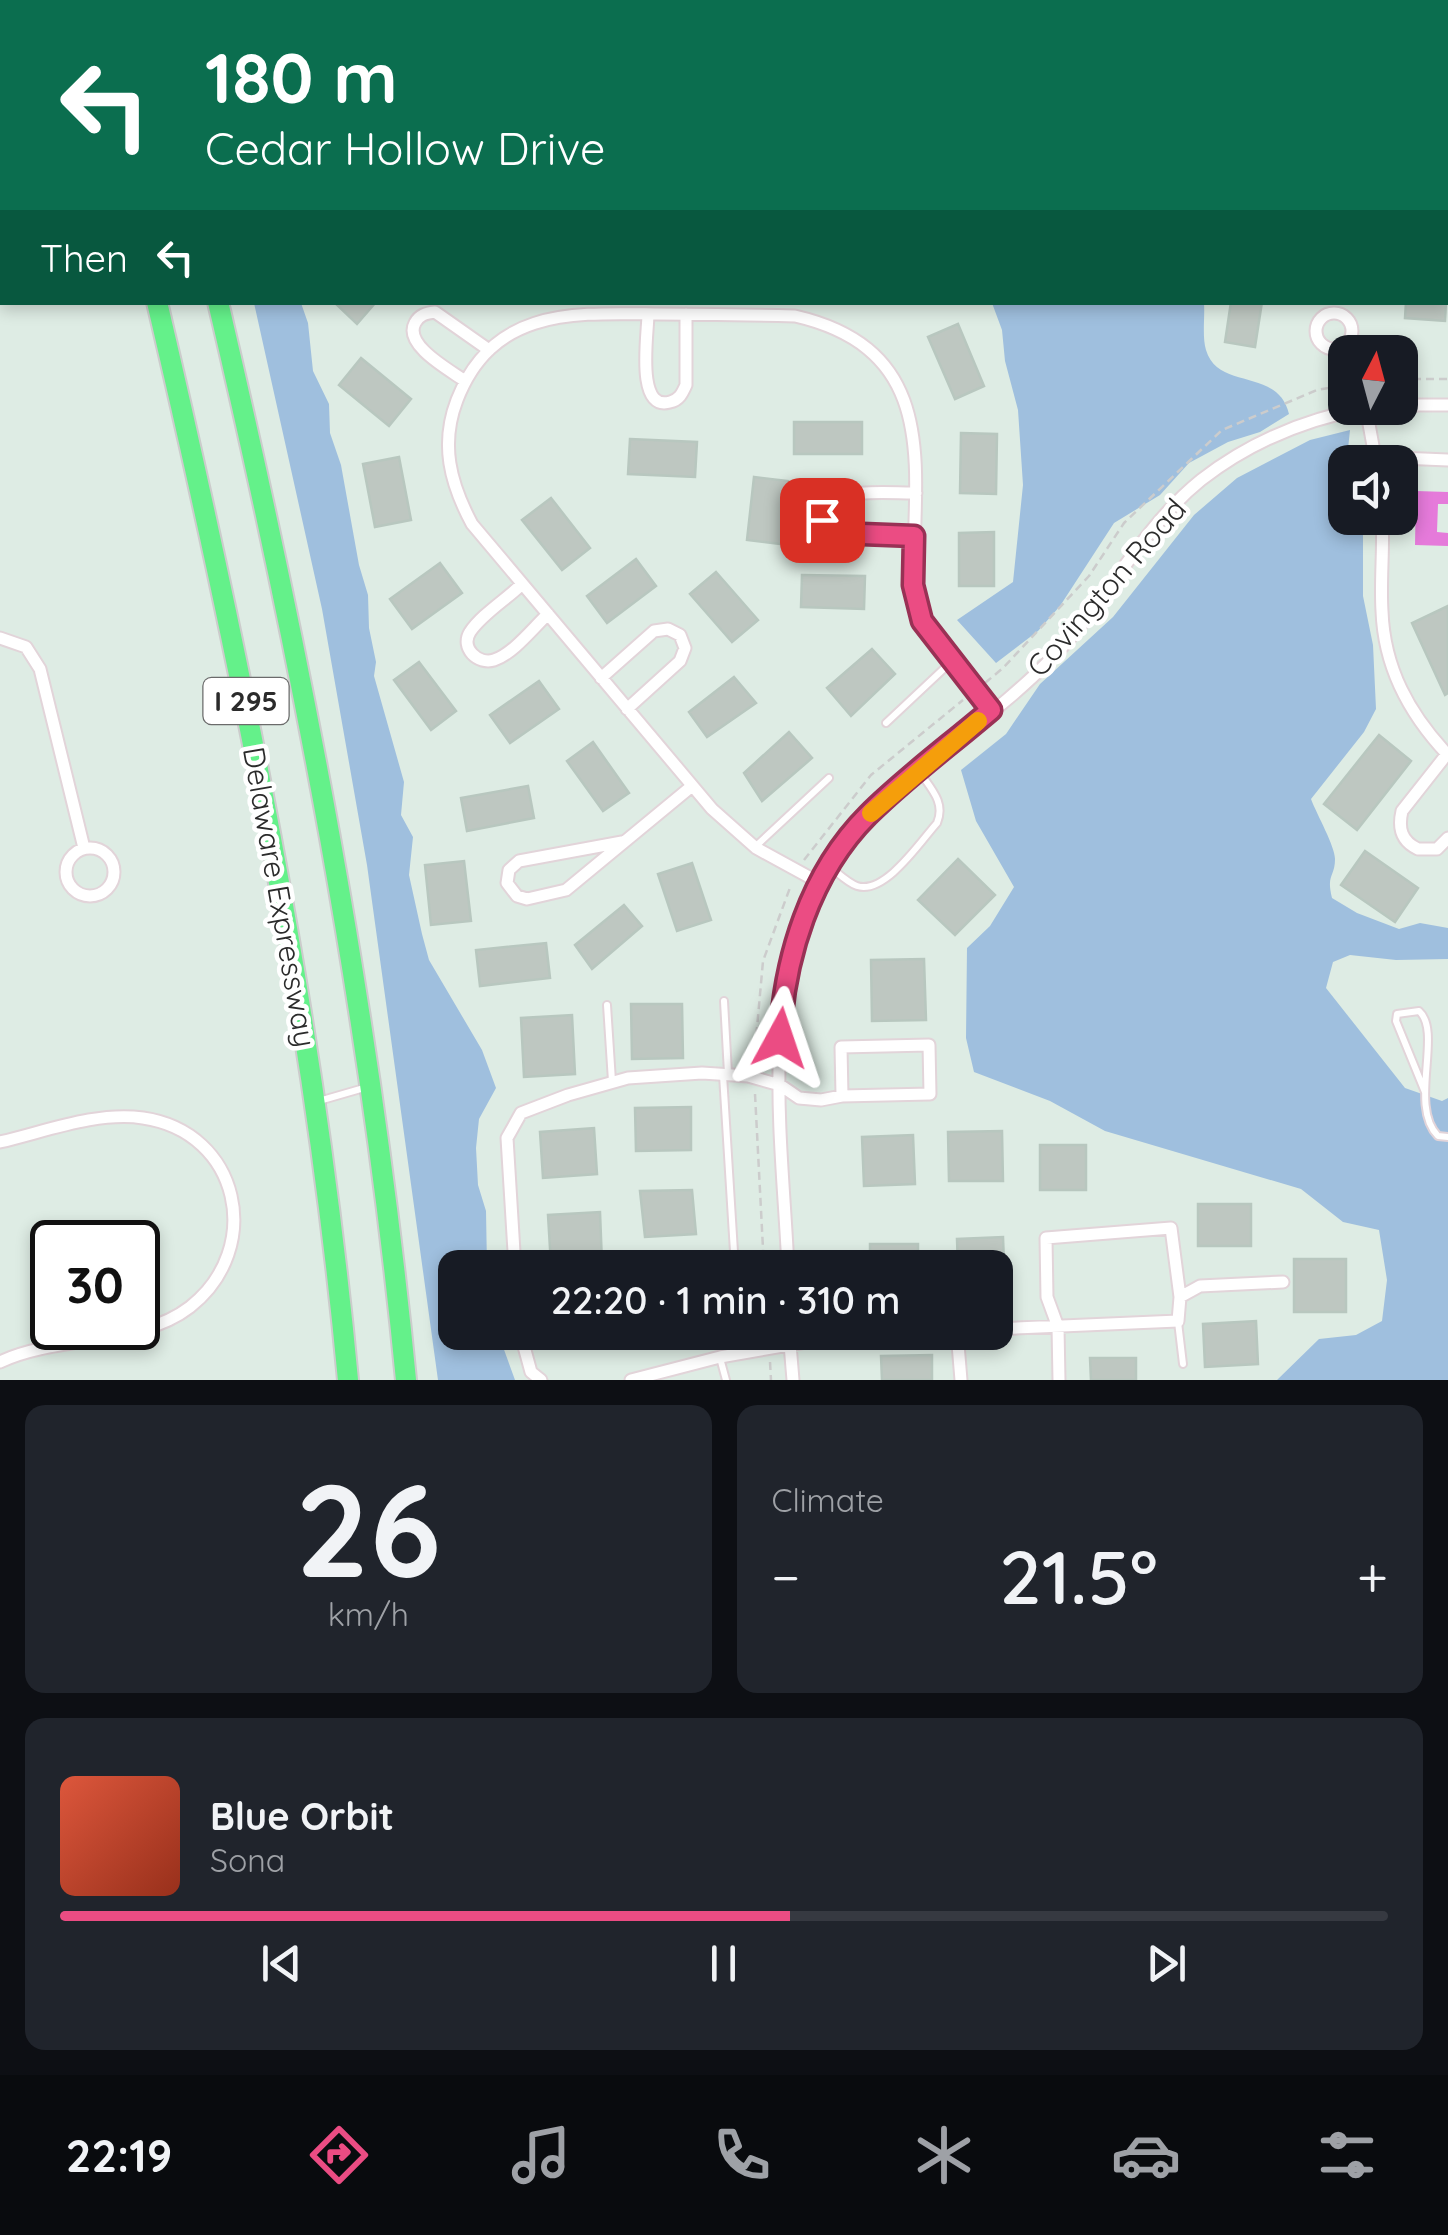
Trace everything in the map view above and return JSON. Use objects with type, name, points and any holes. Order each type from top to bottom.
[{"type":"highway","name":"Delaware Expressway","points":[[159,305],[246,698],[313,1103],[348,1380]]},
{"type":"highway","name":"Delaware Expressway","points":[[219,305],[306,710],[370,1086],[406,1380]]},
{"type":"street","points":[[465,381],[418,346],[413,338],[415,322],[422,314],[435,312],[488,350]]},
{"type":"street","points":[[820,883],[733,831],[472,524],[452,482],[449,433],[465,381],[488,350],[516,331],[548,318],[577,313],[795,316],[824,322],[861,342],[887,368],[903,396],[915,439],[913,585],[917,608],[932,638],[991,710]]},
{"type":"street","points":[[648,314],[646,384],[650,396],[662,403],[682,396],[686,385],[686,314]]},
{"type":"street","points":[[1418,405],[1448,405]]},
{"type":"street","name":"Covington Road","points":[[787,1250],[781,1010],[803,920],[829,866],[866,817],[1049,662],[1082,626],[1150,530],[1200,481],[1277,433],[1328,416]]},
{"type":"street","points":[[1418,460],[1448,460]]},
{"type":"street","points":[[914,536],[836,533],[825,526],[822,513],[825,504],[837,496],[916,493]]},
{"type":"street","points":[[1382,535],[1386,649],[1403,697],[1447,755],[1402,811],[1403,837],[1418,850],[1437,849],[1448,838]]},
{"type":"street","points":[[522,584],[470,633],[468,646],[474,656],[483,661],[498,658],[548,614]]},
{"type":"street","points":[[601,678],[654,632],[668,629],[680,636],[685,648],[680,661],[627,709]]},
{"type":"street","points":[[0,638],[26,647],[40,669],[84,848]]},
{"type":"street","points":[[622,842],[519,861],[509,870],[507,883],[517,896],[527,898],[566,890],[692,786]]},
{"type":"street","points":[[84,848],[100,850],[114,869],[114,877],[105,891],[90,896],[70,886],[65,871],[71,856],[84,848]]},
{"type":"street","points":[[514,1250],[507,1138],[521,1112],[628,1078],[725,1074],[780,1085],[798,1098],[821,1100],[930,1094],[929,1046],[841,1047],[842,1096]]},
{"type":"street","points":[[0,1142],[127,1116],[160,1121],[189,1135],[213,1159],[231,1192],[235,1224],[217,1280],[174,1318],[0,1362]]},
{"type":"street","points":[[1013,1328],[1058,1327],[1178,1320],[1180,1297],[1171,1228],[1046,1238],[1047,1297],[1058,1327],[1059,1380]]},
{"type":"street","points":[[1180,1297],[1200,1286],[1283,1282]]},
{"type":"street","points":[[525,1350],[531,1372],[541,1380]]},
{"type":"street","points":[[631,1380],[750,1350]]},
{"type":"street","points":[[789,1350],[793,1380]]},
{"type":"street","points":[[958,1350],[961,1380]]},
{"type":"lane","points":[[886,723],[952,662]]},
{"type":"lane","points":[[829,866],[856,886],[870,887],[886,881],[941,813],[938,800],[918,771]]},
{"type":"lane","points":[[755,847],[830,778]]},
{"type":"lane","points":[[724,1002],[734,1250]]},
{"type":"lane","points":[[608,1005],[612,1083]]},
{"type":"lane","points":[[1424,1092],[1396,1021],[1397,1014],[1410,1010],[1424,1014],[1426,1021],[1424,1092],[1428,1125],[1438,1136],[1448,1137]]},
{"type":"lane","points":[[313,1103],[370,1086]]},
{"type":"lane","points":[[1178,1320],[1182,1364]]},
{"type":"lane","points":[[720,1357],[726,1380]]},
{"type":"path","points":[[1418,379],[1448,380]]},
{"type":"path","points":[[763,1250],[753,1050],[763,961],[810,850],[871,775],[1004,668],[1088,576],[1124,523],[1222,430],[1328,388]]},
{"type":"shaded area","points":[[254,305],[302,305],[308,323],[313,371],[329,404],[330,433],[341,465],[368,595],[376,662],[374,676],[404,782],[401,815],[413,837],[409,875],[422,934],[429,960],[482,1050],[496,1088],[479,1119],[476,1148],[478,1185],[486,1211],[487,1250],[438,1250],[438,1350],[504,1350],[515,1380],[438,1380],[367,865],[322,609]]},
{"type":"shaded area","points":[[993,305],[1204,305],[1205,345],[1213,363],[1222,371],[1273,390],[1283,399],[1289,414],[1260,432],[1228,442],[1189,463],[1160,495],[1114,523],[1060,606],[1038,631],[996,663],[957,620],[1013,582],[1023,485],[1018,410],[1005,361],[1002,330]]},
{"type":"shaded area","points":[[1350,430],[1348,445],[1328,445],[1328,535],[1363,535],[1363,596],[1373,645],[1376,709],[1364,732],[1311,799],[1334,853],[1332,898],[1357,913],[1399,929],[1420,923],[1448,928],[1448,959],[1396,960],[1350,955],[1333,962],[1326,988],[1405,1088],[1442,1101],[1448,1098],[1448,1380],[1277,1380],[1319,1339],[1356,1335],[1382,1321],[1387,1280],[1379,1230],[1343,1222],[1301,1189],[1105,1131],[1050,1101],[974,1072],[966,1038],[967,948],[990,926],[1014,887],[976,821],[961,770],[1006,734],[1040,684],[1113,617],[1194,515],[1237,478],[1310,440]]},
{"type":"shaded area","points":[[1418,491],[1448,492],[1448,504],[1438,504],[1437,532],[1448,533],[1448,546],[1415,545]]},
{"type":"building","points":[[337,305],[373,305],[357,324]]},
{"type":"building","points":[[1231,305],[1262,305],[1255,347],[1225,342]]},
{"type":"building","points":[[1406,305],[1446,305],[1445,321],[1405,318]]},
{"type":"building","points":[[958,324],[984,386],[955,399],[928,337]]},
{"type":"building","points":[[361,358],[411,399],[389,426],[339,385]]},
{"type":"building","points":[[794,422],[862,422],[862,454],[794,454]]},
{"type":"building","points":[[961,433],[997,434],[996,494],[960,493]]},
{"type":"building","points":[[630,439],[697,442],[695,477],[628,474]]},
{"type":"building","points":[[399,457],[411,520],[375,527],[363,464]]},
{"type":"building","points":[[754,477],[788,481],[781,544],[747,540]]},
{"type":"building","points":[[551,498],[590,548],[562,570],[522,520]]},
{"type":"building","points":[[994,532],[994,586],[959,586],[959,533]]},
{"type":"building","points":[[636,559],[656,586],[607,623],[587,596]]},
{"type":"building","points":[[440,563],[462,593],[412,629],[390,599]]},
{"type":"building","points":[[716,572],[758,620],[732,642],[690,594]]},
{"type":"building","points":[[802,575],[865,576],[864,609],[801,607]]},
{"type":"building","points":[[1448,606],[1448,693],[1445,695],[1412,623]]},
{"type":"building","points":[[872,649],[895,674],[851,716],[827,688]]},
{"type":"building","points":[[419,662],[456,711],[431,730],[394,680]]},
{"type":"building","points":[[734,677],[756,703],[707,737],[689,712]]},
{"type":"building","points":[[539,681],[559,709],[510,743],[490,715]]},
{"type":"building","points":[[789,732],[812,758],[762,801],[744,773]]},
{"type":"building","points":[[1379,735],[1411,761],[1357,830],[1324,804]]},
{"type":"building","points":[[593,742],[629,793],[603,811],[567,761]]},
{"type":"building","points":[[528,786],[534,818],[467,831],[461,798]]},
{"type":"building","points":[[1365,851],[1418,888],[1395,922],[1341,885]]},
{"type":"building","points":[[958,859],[995,895],[955,935],[918,900]]},
{"type":"building","points":[[464,861],[471,921],[431,925],[425,865]]},
{"type":"building","points":[[692,863],[711,920],[677,931],[658,874]]},
{"type":"building","points":[[624,905],[642,926],[592,969],[575,945]]},
{"type":"building","points":[[546,943],[550,978],[480,986],[476,950]]},
{"type":"building","points":[[924,959],[926,1020],[872,1021],[871,960]]},
{"type":"building","points":[[631,1004],[682,1004],[683,1058],[632,1059]]},
{"type":"building","points":[[572,1015],[575,1074],[524,1077],[521,1018]]},
{"type":"building","points":[[691,1107],[691,1150],[636,1151],[635,1108]]},
{"type":"building","points":[[594,1128],[597,1174],[543,1178],[540,1132]]},
{"type":"building","points":[[1002,1131],[1003,1181],[949,1181],[948,1132]]},
{"type":"building","points":[[913,1135],[915,1184],[864,1186],[862,1137]]},
{"type":"building","points":[[1040,1145],[1086,1145],[1086,1190],[1040,1190]]},
{"type":"building","points":[[692,1190],[696,1234],[645,1237],[640,1191]]},
{"type":"building","points":[[1198,1204],[1251,1204],[1251,1246],[1198,1246]]},
{"type":"building","points":[[600,1212],[601,1250],[550,1250],[548,1215]]},
{"type":"building","points":[[1003,1237],[1003,1250],[957,1250],[957,1239]]},
{"type":"building","points":[[870,1244],[918,1244],[918,1250],[870,1250]]},
{"type":"building","points":[[1294,1259],[1346,1259],[1346,1312],[1294,1312]]},
{"type":"building","points":[[1256,1321],[1258,1364],[1205,1367],[1203,1324]]},
{"type":"building","points":[[932,1355],[932,1380],[882,1380],[881,1356]]},
{"type":"building","points":[[1090,1358],[1136,1358],[1136,1380],[1091,1380]]},
{"type":"slow traffic","points":[[871,813],[978,721]]},
{"type":"route","points":[[780,1038],[785,984],[799,932],[829,866],[866,817],[991,710],[922,621],[913,585],[914,536],[836,533],[822,520]]}]
